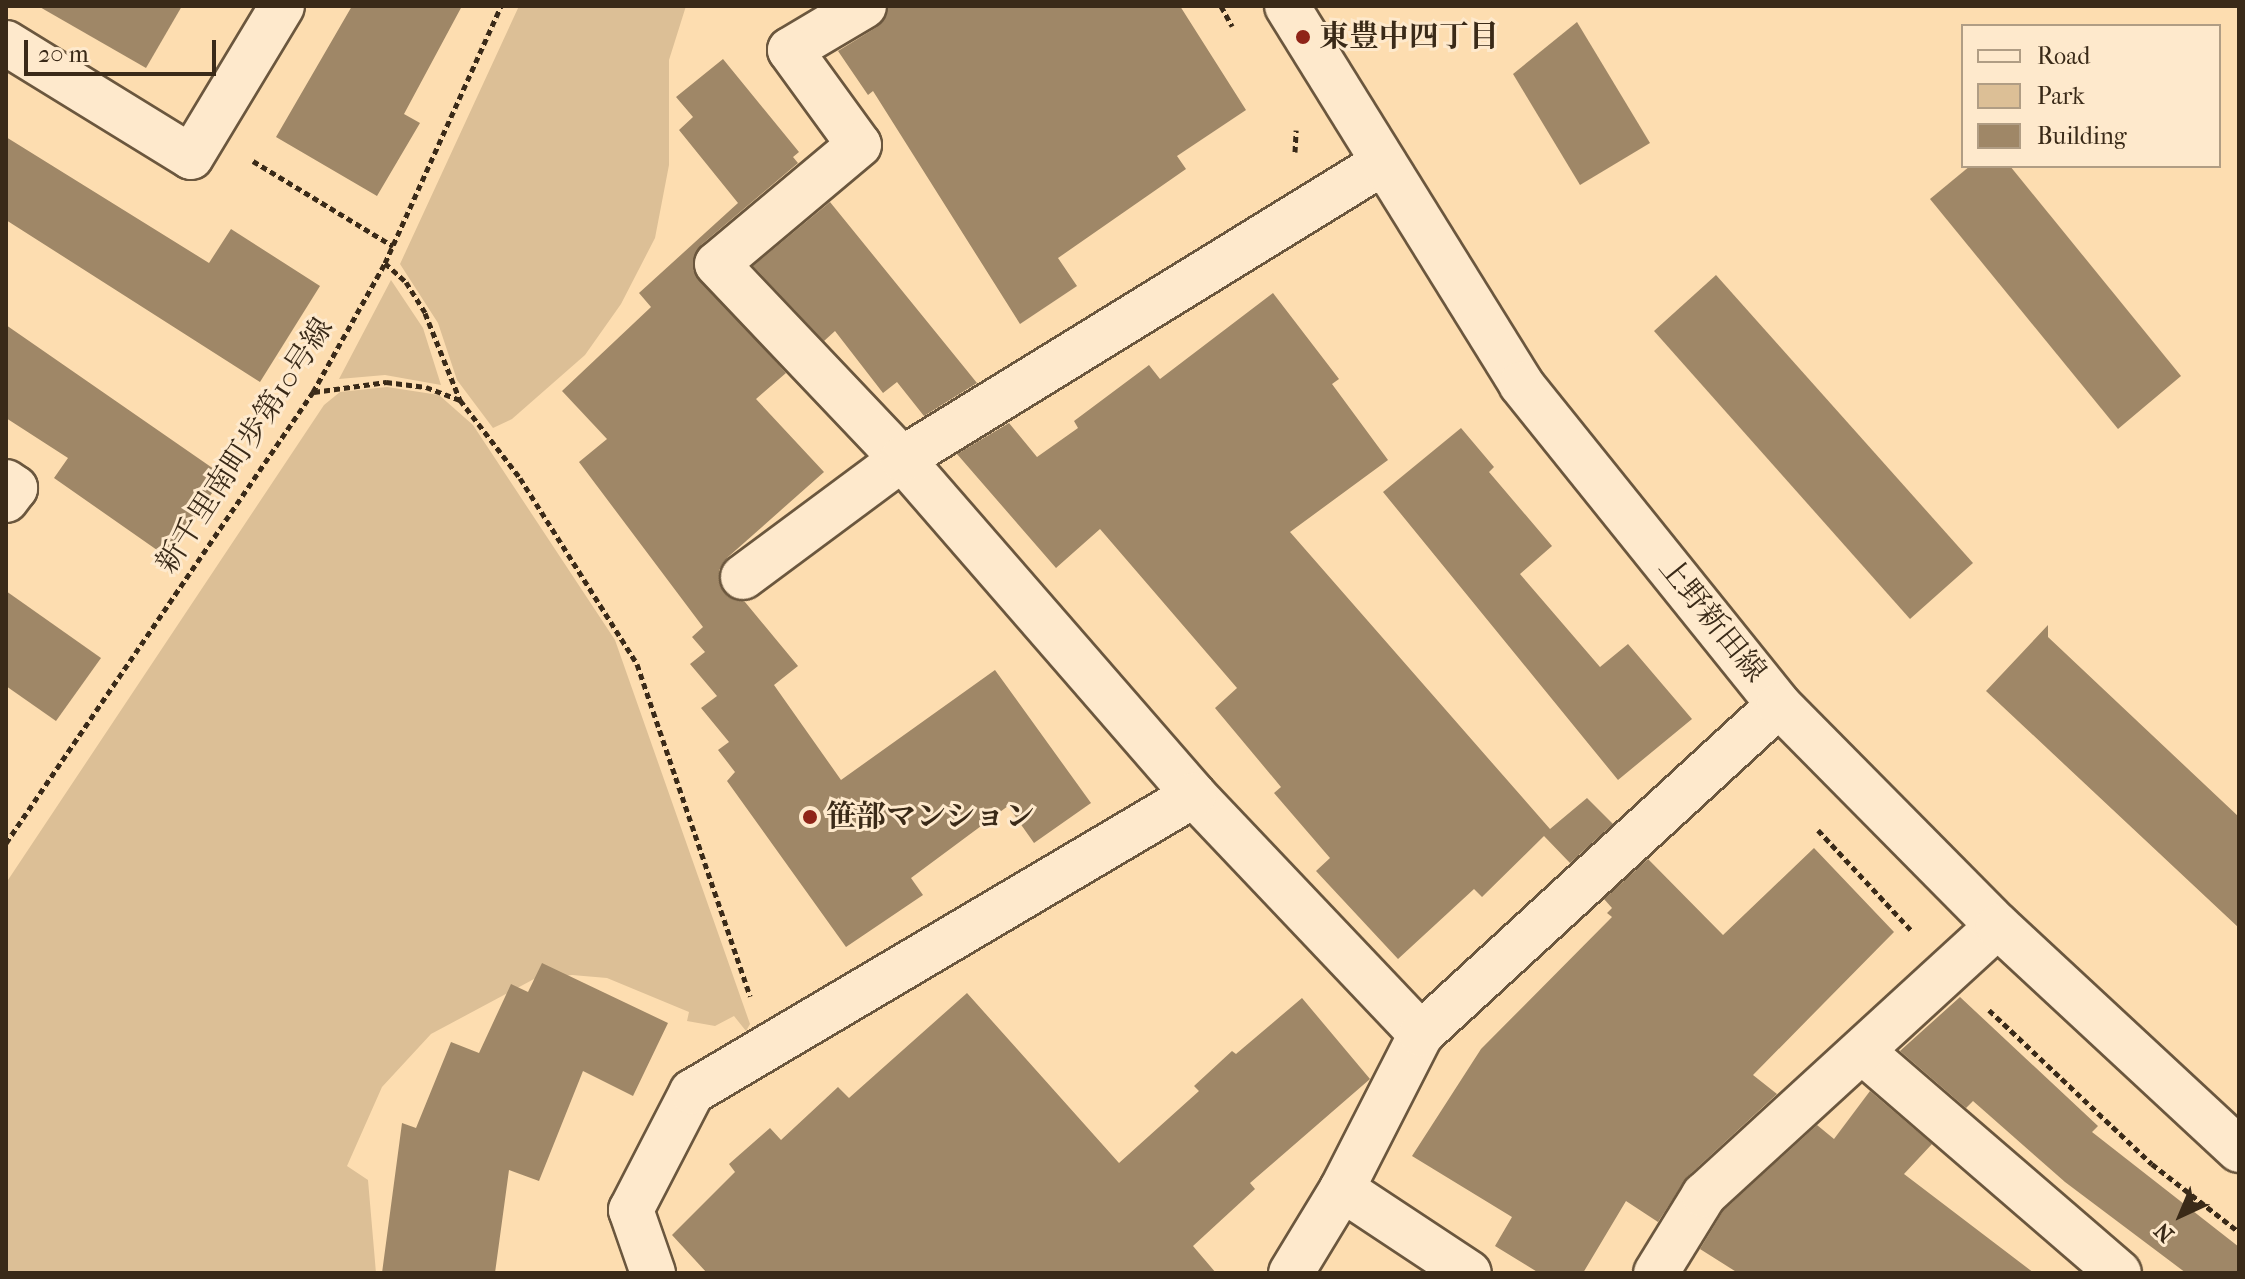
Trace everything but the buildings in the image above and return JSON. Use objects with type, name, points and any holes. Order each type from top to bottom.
[{"type":"street","points":[[6,43],[191,157],[282,6]]},
{"type":"street","points":[[864,6],[790,50],[859,145],[717,264],[902,459],[1194,795],[1421,1034]]},
{"type":"street","name":"上野新田線","points":[[1287,6],[1381,164],[1521,384],[1779,705],[1998,926],[2239,1150]]},
{"type":"street","points":[[743,577],[902,459],[1381,164]]},
{"type":"street","points":[[6,482],[15,488],[6,500]]},
{"type":"street","points":[[1291,1273],[1342,1189],[1421,1034],[1779,705]]},
{"type":"street","points":[[653,1273],[631,1210],[692,1092],[770,1049],[1194,795]]},
{"type":"street","points":[[1656,1273],[1704,1195],[1998,926]]},
{"type":"street","points":[[1863,1052],[2119,1273]]},
{"type":"street","points":[[1342,1189],[1469,1273]]},
{"type":"path","name":"新千里南町歩第10号線","points":[[6,843],[313,392],[385,263],[501,6]]},
{"type":"path","points":[[1221,6],[1235,31]]},
{"type":"path","points":[[1289,120],[1298,133],[1294,158]]},
{"type":"path","points":[[205,132],[393,246]]},
{"type":"path","points":[[385,263],[406,282],[425,313],[460,400],[520,478],[637,664],[770,1049]]},
{"type":"path","points":[[313,392],[386,382],[426,387],[460,400]]},
{"type":"green space","points":[[519,6],[686,6],[669,60],[669,165],[655,238],[621,304],[585,355],[512,419],[493,428],[457,380],[438,323],[400,264]]},
{"type":"green space","points":[[391,280],[423,328],[441,385],[385,375],[339,379]]},
{"type":"green space","points":[[387,387],[439,395],[473,425],[615,640],[750,1024],[746,1031],[734,1016],[715,1026],[687,1021],[689,1012],[607,978],[572,975],[534,979],[431,1034],[382,1087],[347,1166],[368,1180],[376,1273],[6,1273],[6,883],[324,405],[340,392]]},
{"type":"place","name":"東豊中四丁目","points":[[1303,37]]},
{"type":"place","name":"笹部マンション","points":[[810,817]]}]
